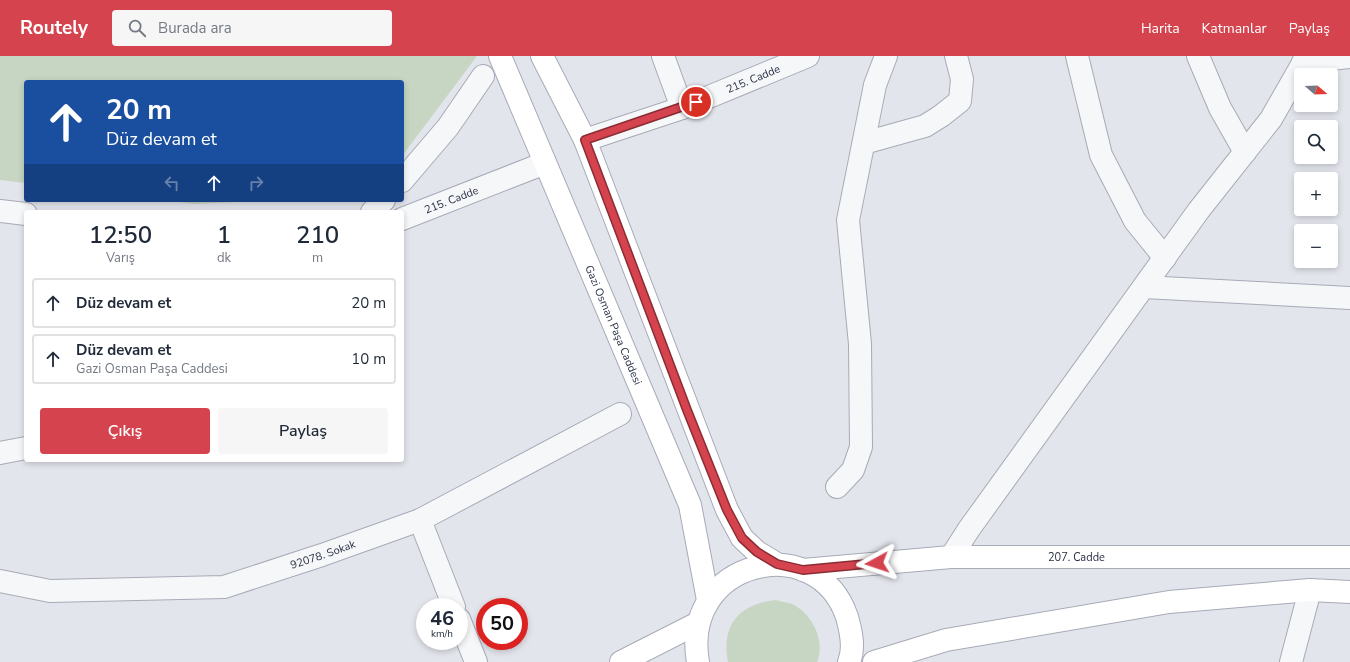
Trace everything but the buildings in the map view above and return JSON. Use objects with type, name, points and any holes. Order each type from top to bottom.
[{"type":"main road","name":"Gazi Osman Paşa Caddesi","points":[[500,56],[690,505],[708,600]]},
{"type":"main road","points":[[542,56],[585,140],[727,510],[742,538],[757,552],[777,564],[803,570],[826,584],[843,606],[852,631],[849,662]]},
{"type":"main road","name":"207. Cadde","points":[[803,570],[951,557],[1350,557]]},
{"type":"main road","points":[[698,662],[696,646],[698,623],[708,600],[726,580],[750,568],[777,564]]},
{"type":"main road","points":[[874,662],[946,640],[1169,602],[1310,590],[1350,592]]},
{"type":"main road","points":[[621,662],[698,623]]},
{"type":"street","points":[[664,56],[682,108]]},
{"type":"street","name":"215. Cadde","points":[[585,140],[682,108],[808,56]]},
{"type":"street","points":[[837,487],[853,470],[862,447],[860,344],[848,220],[875,86],[886,56]]},
{"type":"street","points":[[864,143],[925,126],[960,101],[962,79],[956,56]]},
{"type":"street","points":[[1077,56],[1101,155],[1135,221],[1165,258]]},
{"type":"street","points":[[1198,56],[1220,108],[1245,152]]},
{"type":"street","points":[[951,557],[1165,258],[1271,118],[1305,59],[1350,57]]},
{"type":"street","points":[[404,179],[448,127],[483,76]]},
{"type":"street","name":"215. Cadde","points":[[404,218],[545,163]]},
{"type":"street","points":[[374,210],[382,202]]},
{"type":"street","points":[[0,211],[24,214]]},
{"type":"street","points":[[1144,287],[1350,298]]},
{"type":"street","name":"92078. Sokak","points":[[0,582],[50,591],[224,587],[322,555],[420,520],[620,414]]},
{"type":"street","points":[[0,453],[24,448]]},
{"type":"street","points":[[420,520],[450,598]]},
{"type":"street","points":[[1291,662],[1310,590]]},
{"type":"street","points":[[468,642],[476,662]]},
{"type":"green space","points":[[0,56],[477,56],[404,153],[404,80],[24,80],[24,183],[0,180]]},
{"type":"green space","points":[[180,202],[235,202],[194,204]]},
{"type":"green space","points":[[776,600],[792,604],[799,608],[811,621],[815,628],[820,645],[817,662],[728,662],[727,637],[730,627],[736,619],[752,606],[763,602]]},
{"type":"route","points":[[696,102],[585,140],[687,410],[727,510],[742,538],[757,552],[777,564],[803,570],[877,563]]}]
